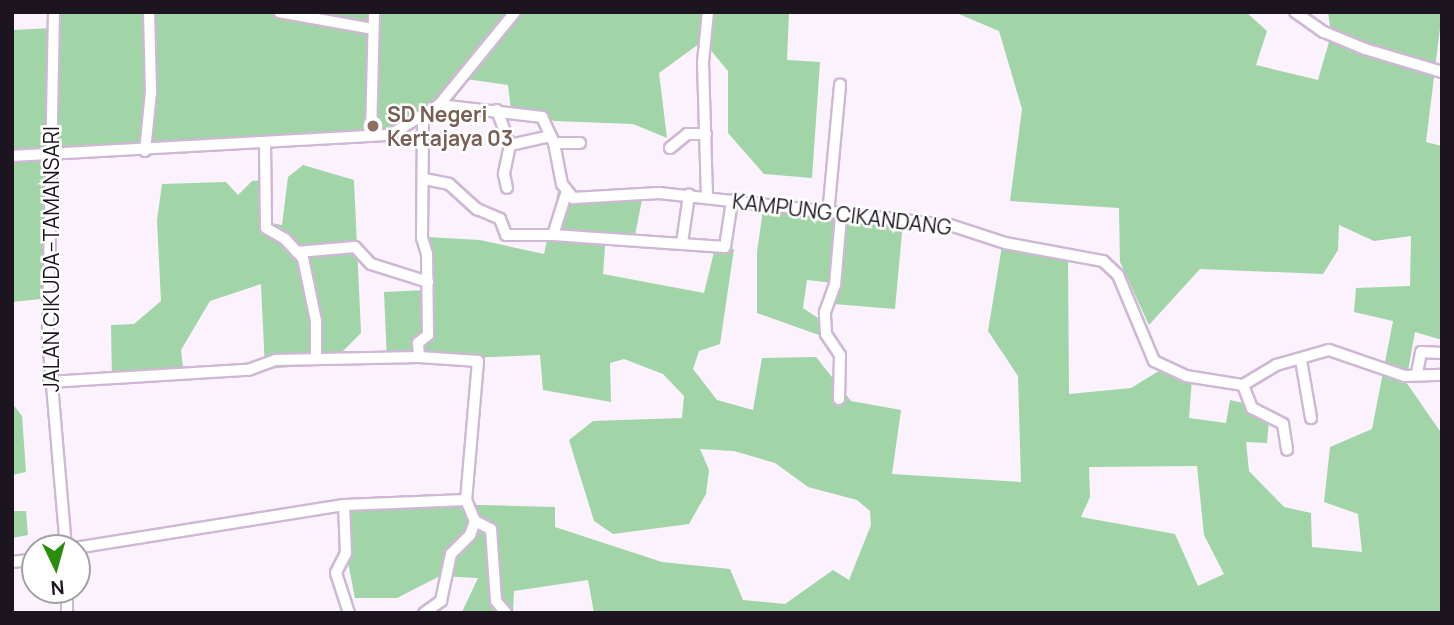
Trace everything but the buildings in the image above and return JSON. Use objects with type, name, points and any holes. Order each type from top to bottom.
[{"type":"street","name":"JALAN CIKUDA–TAMANSARI","points":[[54,12],[48,154],[49,382],[65,534]]},
{"type":"street","points":[[145,151],[151,92],[149,12]]},
{"type":"street","points":[[279,12],[373,29]]},
{"type":"street","points":[[371,136],[374,12]]},
{"type":"street","points":[[12,156],[145,151],[390,135],[439,105],[515,12]]},
{"type":"street","points":[[707,197],[704,62],[708,12]]},
{"type":"street","points":[[1295,12],[1324,32],[1364,48],[1442,72]]},
{"type":"street","points":[[828,215],[839,85]]},
{"type":"street","points":[[439,105],[542,117],[553,139],[566,194],[553,235]]},
{"type":"street","points":[[497,110],[510,145],[504,174],[507,188]]},
{"type":"street","points":[[419,357],[418,343],[428,335],[428,282],[422,238],[423,117]]},
{"type":"street","points":[[670,148],[687,134],[706,134]]},
{"type":"street","points":[[510,145],[553,139],[580,143]]},
{"type":"street","points":[[265,143],[266,228],[303,258],[316,321],[316,359]]},
{"type":"street","points":[[424,179],[449,184],[477,209],[500,219],[506,235],[553,235],[725,247],[732,201]]},
{"type":"street","name":"KAMPUNG CIKANDANG","points":[[566,194],[597,198],[659,193],[688,195],[828,215],[950,225],[1004,243],[1103,261],[1118,275],[1154,361],[1186,376],[1242,385]]},
{"type":"street","points":[[682,243],[688,195]]},
{"type":"street","points":[[839,399],[840,355],[826,334],[825,312],[835,285],[841,216]]},
{"type":"street","points":[[297,252],[355,247],[371,264],[428,282]]},
{"type":"street","points":[[1287,450],[1283,424],[1252,408],[1242,385],[1276,365],[1329,350],[1350,360],[1405,376],[1417,373],[1442,375]]},
{"type":"street","points":[[1417,373],[1421,352],[1442,353]]},
{"type":"street","points":[[49,382],[248,370],[275,360],[419,357],[478,361],[466,500],[475,521],[491,529],[496,601],[506,613]]},
{"type":"street","points":[[1301,360],[1311,418]]},
{"type":"street","points":[[91,545],[344,505],[466,500]]},
{"type":"street","points":[[344,505],[346,553],[336,573],[349,613]]},
{"type":"street","points":[[424,613],[441,601],[451,554],[470,536],[475,521]]},
{"type":"green space","points":[[56,12],[789,12],[787,60],[820,62],[812,178],[764,174],[728,133],[728,71],[703,41],[659,73],[667,138],[633,124],[555,121],[511,110],[508,85],[466,79],[439,111],[390,137],[51,155],[50,298],[12,302],[12,30],[54,28]]},
{"type":"green space","points":[[954,12],[1246,12],[1267,31],[1256,65],[1318,80],[1331,35],[1328,12],[1442,12],[1426,142],[1442,146],[1442,340],[1415,332],[1406,382],[1442,434],[1442,613],[594,613],[588,580],[514,591],[513,613],[440,613],[462,612],[478,578],[440,576],[397,598],[355,598],[338,512],[445,504],[555,507],[555,527],[662,562],[730,569],[743,600],[785,604],[833,570],[849,580],[871,525],[870,511],[857,500],[808,487],[775,463],[734,451],[700,449],[709,470],[706,494],[689,524],[613,534],[594,521],[569,440],[593,421],[682,418],[684,396],[663,374],[624,359],[610,363],[611,402],[543,390],[540,355],[387,361],[384,292],[427,290],[427,237],[480,240],[544,254],[559,187],[600,201],[643,195],[635,235],[606,233],[603,274],[704,293],[715,248],[734,249],[720,344],[699,351],[693,369],[717,400],[753,410],[762,358],[816,357],[851,401],[901,410],[892,474],[1021,482],[1018,376],[988,331],[1003,240],[1068,256],[1069,394],[1131,388],[1167,366],[1192,378],[1189,418],[1226,423],[1230,400],[1270,409],[1267,443],[1246,442],[1249,471],[1284,507],[1311,513],[1312,547],[1362,552],[1358,514],[1324,502],[1330,447],[1372,429],[1393,321],[1354,312],[1356,288],[1410,286],[1411,236],[1374,241],[1339,225],[1338,250],[1323,274],[1200,269],[1149,325],[1120,262],[1119,208],[1010,201],[1022,109],[999,31]],"holes":[[[1197,466],[1204,535],[1224,574],[1198,586],[1175,534],[1081,517],[1090,497],[1089,467]]]},
{"type":"green space","points":[[303,165],[354,180],[361,333],[330,364],[265,369],[261,284],[210,301],[181,350],[184,376],[112,382],[111,325],[134,324],[161,301],[157,220],[162,184],[226,182],[238,195],[252,181],[267,180],[271,223],[282,225],[288,177]]},
{"type":"green space","points":[[763,210],[903,222],[895,309],[834,304],[834,283],[807,280],[803,308],[821,320],[819,335],[757,313],[757,252]]},
{"type":"green space","points":[[12,403],[22,416],[26,472],[12,475]]},
{"type":"green space","points":[[12,511],[26,511],[28,534],[12,538]]},
{"type":"place","name":"SD Negeri Kertajaya 03","points":[[373,126]]}]
